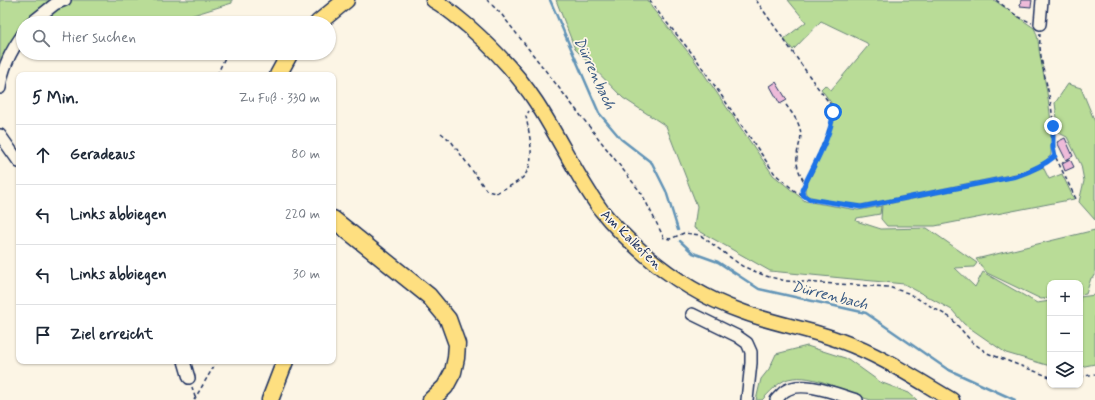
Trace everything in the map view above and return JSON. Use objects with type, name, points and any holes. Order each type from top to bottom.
[{"type":"highway","points":[[327,16],[346,0]]},
{"type":"highway","points":[[280,72],[286,60]]},
{"type":"highway","points":[[336,221],[420,287],[440,308],[448,319],[457,344],[456,358],[453,372],[445,387],[431,400]]},
{"type":"highway","points":[[270,400],[284,364]]},
{"type":"main road","name":"Am Kalkofen","points":[[433,0],[452,12],[510,66],[536,101],[570,161],[601,210],[622,233],[659,267],[692,289],[724,305],[842,342],[862,350],[901,370],[952,400]]},
{"type":"street","points":[[40,16],[55,4],[65,0]]},
{"type":"street","points":[[1040,24],[1042,0]]},
{"type":"street","points":[[0,88],[8,62],[16,44]]},
{"type":"street","points":[[0,135],[16,158]]},
{"type":"street","points":[[692,314],[737,336],[747,343],[751,352],[747,400]]},
{"type":"street","points":[[185,364],[190,378]]},
{"type":"street","points":[[776,400],[784,391],[794,387],[810,387],[857,400]]},
{"type":"path","points":[[487,0],[516,33],[634,183],[642,194],[664,238],[670,238],[684,233],[700,234],[742,266],[766,276],[786,281],[888,287],[908,293],[951,318],[971,341],[987,353],[1047,376]]},
{"type":"path","points":[[650,0],[695,57],[775,174],[795,191],[809,199],[861,207],[1017,176],[1044,165],[1055,156]]},
{"type":"path","points":[[756,0],[831,105],[833,112],[830,126],[811,173],[802,190],[803,195]]},
{"type":"path","points":[[996,0],[1023,19],[1040,24]]},
{"type":"path","points":[[1040,36],[1040,50],[1052,112],[1053,148],[1055,156],[1078,200]]},
{"type":"path","points":[[218,72],[224,60]]},
{"type":"path","points":[[441,133],[455,146],[487,191],[496,193],[521,179],[529,169],[531,151],[526,116],[531,105],[536,101]]},
{"type":"path","points":[[786,105],[796,118],[800,129],[801,140],[797,157],[798,171],[805,183]]},
{"type":"path","points":[[194,399],[215,364]]},
{"type":"path","points":[[1083,376],[1095,374]]},
{"type":"path","points":[[190,378],[194,399]]},
{"type":"green space","points":[[0,0],[232,0],[232,3],[190,16],[16,16],[16,42],[0,61]]},
{"type":"green space","points":[[556,0],[648,0],[652,8],[693,58],[773,175],[805,201],[858,210],[881,206],[880,214],[857,218],[856,221],[881,229],[927,228],[977,263],[974,267],[955,268],[975,287],[983,272],[1037,303],[1047,301],[1047,365],[1006,353],[964,324],[952,310],[904,284],[770,271],[694,228],[697,206],[666,126],[623,98],[575,49]]},
{"type":"green space","points":[[788,0],[994,0],[1034,28],[1036,31],[1049,105],[1052,142],[1051,155],[1044,163],[1020,173],[861,205],[830,202],[807,196],[805,187],[835,118],[832,104],[821,89],[825,85],[831,90],[868,46],[867,43],[821,21],[793,50],[784,39],[806,22]]},
{"type":"green space","points":[[1068,84],[1081,88],[1095,122],[1095,220],[1079,202],[1084,181],[1081,165],[1067,137],[1059,133],[1055,103]]},
{"type":"green space","points":[[1043,167],[1049,179],[1062,174],[1074,199],[935,226],[887,226],[881,219],[882,205],[1021,176]]},
{"type":"green space","points":[[1095,230],[1095,276],[1091,278],[1086,294],[1083,294],[1083,280],[1047,280],[1047,298],[1041,299],[987,273],[976,259]]},
{"type":"green space","points":[[1095,295],[1095,364],[1083,366],[1083,316],[1083,297]]},
{"type":"green space","points":[[807,346],[848,359],[880,382],[909,393],[917,400],[871,400],[820,381],[809,378],[798,378],[784,380],[762,400],[756,400],[761,379],[769,369],[776,354]]},
{"type":"building","points":[[1021,0],[1032,0],[1031,7],[1020,6]]},
{"type":"building","points":[[776,82],[787,100],[780,104],[770,86]]},
{"type":"building","points":[[1065,138],[1073,156],[1066,160],[1057,142]]},
{"type":"building","points":[[1070,159],[1074,167],[1065,171],[1062,163]]},
{"type":"waterway","name":"Dürrenbach","points":[[550,0],[599,113],[621,139],[652,163],[666,191],[678,230]]},
{"type":"waterway","name":"Dürrenbach","points":[[680,241],[693,253],[718,262],[759,289],[866,313],[947,369],[1015,400]]},
{"type":"route","points":[[833,112],[833,119],[811,173],[802,190],[803,195],[809,199],[861,207],[1017,176],[1031,171],[1044,165],[1055,156],[1053,148],[1053,126]]}]
